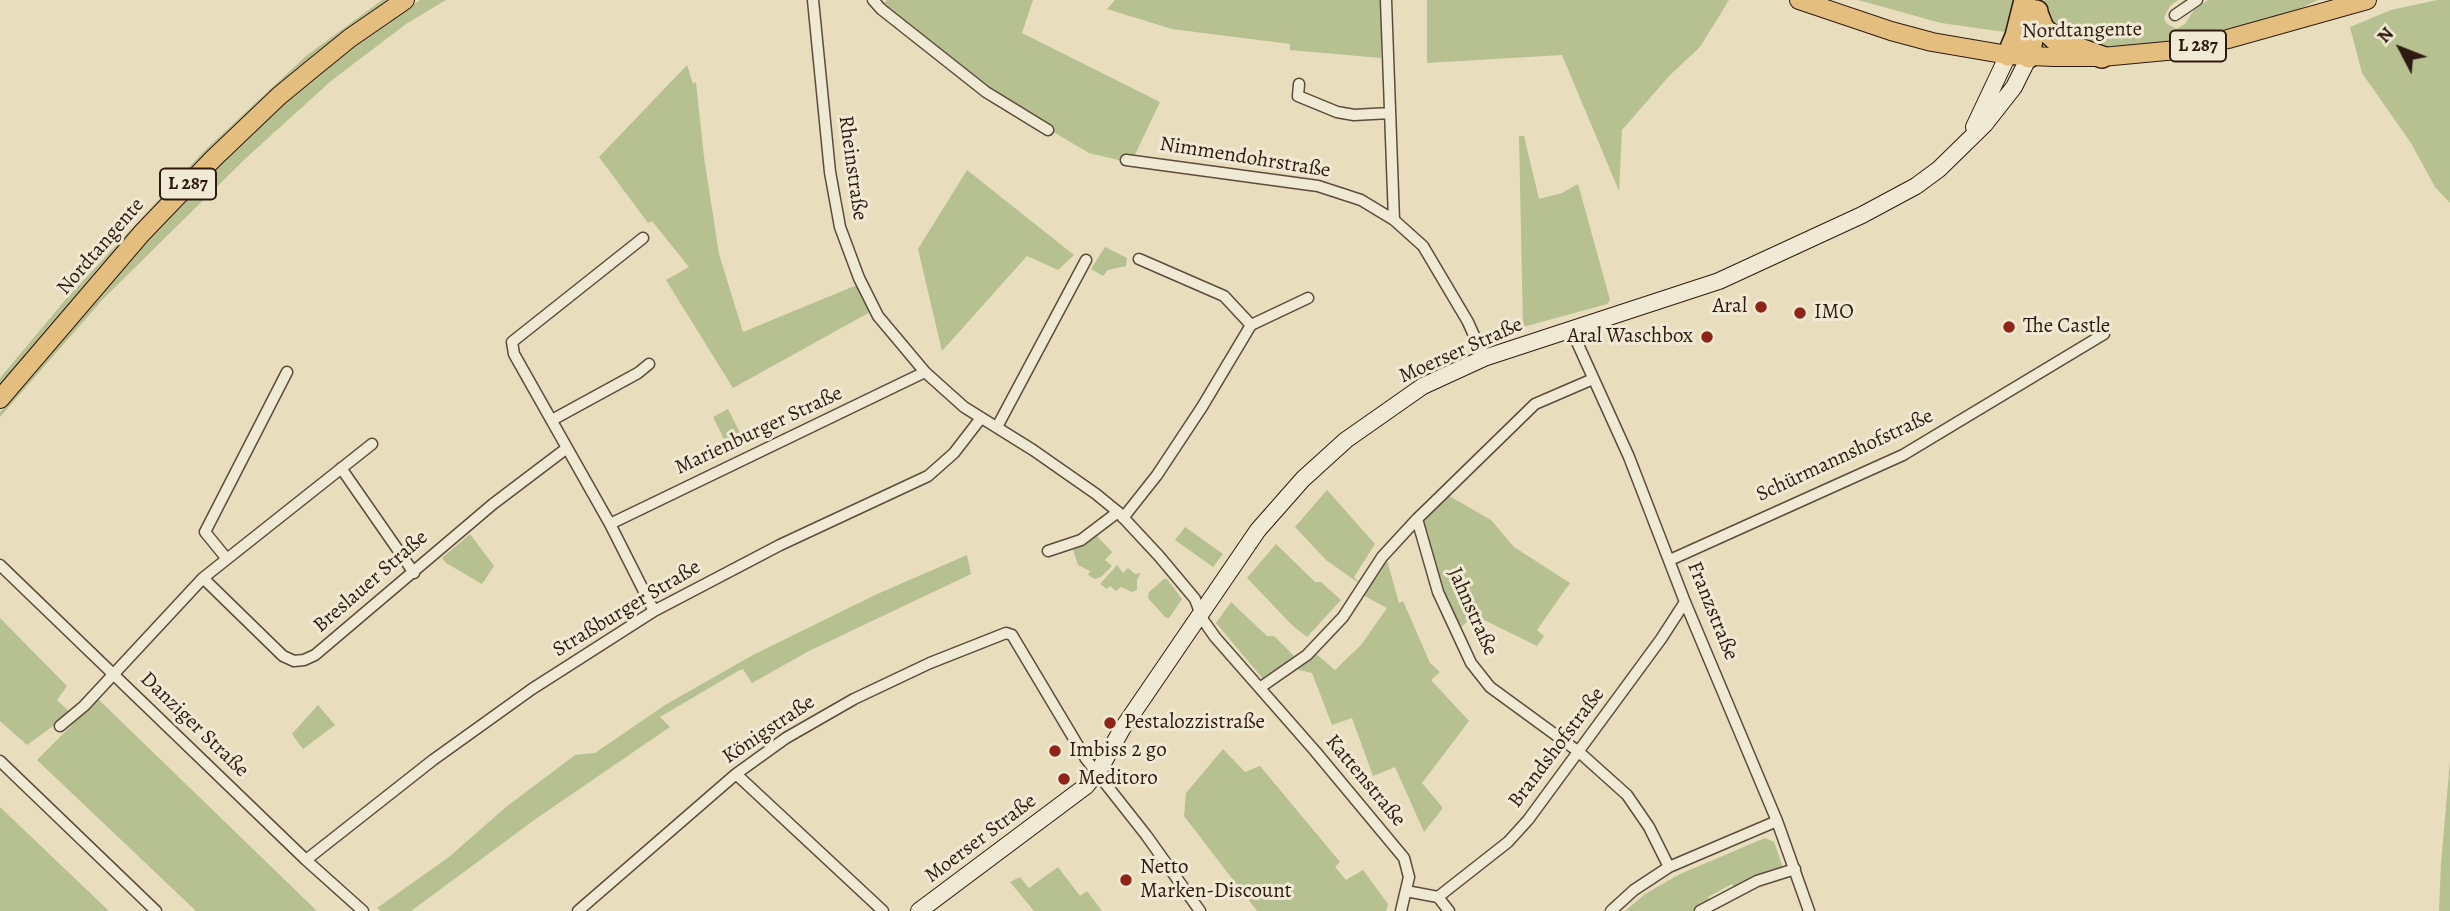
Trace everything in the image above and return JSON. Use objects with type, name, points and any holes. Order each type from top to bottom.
[{"type":"highway","points":[[2018,56],[2033,4]]},
{"type":"highway","points":[[2033,4],[2043,29],[2057,41],[2102,57]]},
{"type":"main road","name":"Nordtangente","points":[[0,399],[142,233],[213,159],[287,89],[350,38],[405,0]]},
{"type":"main road","name":"Nordtangente","points":[[1798,0],[1932,42],[2018,56],[2102,57],[2177,50],[2228,40],[2338,4],[2367,0]]},
{"type":"street","name":"Rheinstraße","points":[[813,0],[830,172],[840,227],[859,278],[878,316],[925,372],[964,407],[1039,453],[1121,515],[1186,588],[1202,611]]},
{"type":"street","points":[[873,0],[986,92],[1048,130]]},
{"type":"street","points":[[1386,0],[1394,220]]},
{"type":"street","points":[[2175,15],[2197,0]]},
{"type":"street","name":"Moerser Straße","points":[[919,911],[1086,786],[1098,772],[1122,729],[1258,530],[1303,479],[1346,440],[1423,386],[1484,358],[1719,281],[1862,215],[1916,186],[1955,155],[1996,111],[2017,81],[2018,56]]},
{"type":"street","points":[[1299,84],[1298,96],[1337,112],[1354,115],[1390,113]]},
{"type":"street","name":"Nimmendohrstraße","points":[[1126,160],[1318,186],[1361,200],[1394,220],[1423,246],[1468,322],[1484,358]]},
{"type":"street","points":[[643,238],[512,342],[514,354],[610,524],[654,611]]},
{"type":"street","points":[[1139,259],[1224,296],[1251,325]]},
{"type":"street","points":[[997,427],[1086,260]]},
{"type":"street","points":[[1048,551],[1081,540],[1121,515],[1157,475],[1198,414],[1251,325],[1308,298]]},
{"type":"street","name":"Franzstraße","points":[[1571,329],[1629,457],[1685,602],[1777,821],[1809,911]]},
{"type":"street","name":"Schürmannshofstraße","points":[[1670,560],[1903,455],[2104,334]]},
{"type":"street","points":[[552,420],[638,373],[649,364]]},
{"type":"street","points":[[227,559],[205,532],[287,372]]},
{"type":"street","name":"Marienburger Straße","points":[[610,524],[925,372]]},
{"type":"street","points":[[1261,687],[1307,655],[1343,617],[1382,556],[1535,404],[1593,379]]},
{"type":"street","name":"Straßburger Straße","points":[[306,860],[443,752],[533,689],[654,611],[780,545],[928,475],[954,453],[981,418]]},
{"type":"street","points":[[60,726],[114,675],[203,578],[372,444]]},
{"type":"street","name":"Breslauer Straße","points":[[203,578],[283,656],[294,661],[304,660],[315,655],[414,573],[493,503],[567,448]]},
{"type":"street","points":[[341,468],[414,573]]},
{"type":"street","name":"Jahnstraße","points":[[1417,519],[1438,592],[1471,663],[1490,687],[1579,752],[1627,795],[1649,827],[1668,867]]},
{"type":"street","name":"Danziger Straße","points":[[0,565],[306,860],[363,911]]},
{"type":"street","name":"Brandshofstraße","points":[[1438,897],[1508,842],[1579,752],[1685,602]]},
{"type":"street","name":"Kattenstraße","points":[[1202,611],[1203,620],[1215,637],[1261,687],[1404,858],[1409,877],[1401,911]]},
{"type":"street","name":"Königstraße","points":[[578,911],[736,774],[786,738],[854,699],[1006,633],[1012,635],[1086,760],[1098,772]]},
{"type":"street","points":[[0,761],[156,911]]},
{"type":"street","points":[[1098,772],[1196,910]]},
{"type":"street","points":[[736,774],[883,911]]},
{"type":"street","points":[[1611,911],[1634,890],[1668,867],[1777,821]]},
{"type":"street","points":[[1700,911],[1757,881],[1794,869]]},
{"type":"street","points":[[1406,891],[1438,897],[1450,911]]},
{"type":"green space","points":[[382,0],[389,0],[306,62],[226,133],[138,225],[0,385],[0,378],[67,298],[205,150],[306,56]]},
{"type":"green space","points":[[420,0],[446,0],[406,24],[331,81],[246,158],[104,298],[0,417],[0,412],[162,224],[239,145],[338,58]]},
{"type":"green space","points":[[887,0],[1033,0],[1022,33],[1160,102],[1131,163],[1089,153],[994,97],[880,8]]},
{"type":"green space","points":[[1115,0],[1381,0],[1381,58],[1290,50],[1290,44],[1172,29],[1107,9]]},
{"type":"green space","points":[[1427,0],[1729,0],[1700,47],[1670,75],[1622,130],[1619,191],[1562,55],[1427,63]]},
{"type":"green space","points":[[1858,0],[2021,0],[2012,33],[1941,23]]},
{"type":"green space","points":[[2044,0],[2178,0],[2170,6],[2164,17],[2166,23],[2176,29],[2185,24],[2194,10],[2208,0],[2318,0],[2291,13],[2201,36],[2111,47],[2058,34],[2044,9]]},
{"type":"green space","points":[[2437,0],[2450,0],[2450,203],[2435,187],[2411,143],[2362,73],[2350,27],[2391,10]]},
{"type":"green space","points":[[687,65],[693,84],[696,82],[719,254],[743,332],[857,285],[870,312],[733,388],[666,280],[689,267],[652,221],[648,223],[599,157]]},
{"type":"green space","points":[[1519,136],[1524,136],[1539,199],[1562,193],[1578,184],[1610,300],[1607,304],[1523,327]]},
{"type":"green space","points":[[967,170],[1074,255],[1058,270],[1027,256],[942,351],[918,249]]},
{"type":"green space","points":[[1105,247],[1127,258],[1126,266],[1108,270],[1103,276],[1091,269]]},
{"type":"green space","points":[[728,409],[740,433],[725,441],[713,417]]},
{"type":"green space","points":[[1327,490],[1375,544],[1354,577],[1363,586],[1326,560],[1295,527]]},
{"type":"green space","points":[[1449,496],[1491,520],[1514,547],[1570,583],[1537,630],[1544,636],[1537,646],[1474,615],[1456,632],[1419,524]]},
{"type":"green space","points":[[1185,527],[1223,554],[1213,567],[1175,540]]},
{"type":"green space","points":[[470,534],[494,566],[482,584],[442,558]]},
{"type":"green space","points":[[1096,535],[1112,552],[1105,560],[1112,566],[1095,579],[1088,575],[1090,571],[1078,565],[1073,550]]},
{"type":"green space","points":[[1276,544],[1315,582],[1321,582],[1341,600],[1307,637],[1247,578]]},
{"type":"green space","points":[[1385,553],[1399,603],[1403,601],[1430,663],[1440,672],[1431,680],[1469,721],[1422,783],[1443,808],[1424,832],[1395,767],[1373,776],[1352,718],[1332,725],[1312,673],[1295,669],[1315,653],[1335,670],[1361,645],[1387,608],[1359,593]]},
{"type":"green space","points":[[967,555],[971,574],[809,651],[752,683],[743,669],[738,671],[660,717],[670,727],[537,818],[411,911],[381,911],[377,908],[449,857],[506,807],[575,755],[595,753],[665,705],[753,655],[875,595]]},
{"type":"green space","points":[[1117,565],[1123,573],[1128,568],[1135,574],[1141,573],[1137,579],[1137,590],[1132,592],[1121,587],[1116,591],[1110,586],[1107,589],[1100,584]]},
{"type":"green space","points":[[1167,579],[1182,599],[1169,618],[1148,598],[1149,592]]},
{"type":"green space","points":[[1231,602],[1267,636],[1274,636],[1299,661],[1264,680],[1216,623]]},
{"type":"green space","points":[[0,618],[67,686],[57,700],[71,713],[27,745],[0,721]]},
{"type":"green space","points":[[98,699],[317,911],[196,911],[37,760]]},
{"type":"green space","points":[[318,705],[335,725],[303,749],[292,734]]},
{"type":"green space","points":[[1223,749],[1245,772],[1260,766],[1340,862],[1335,867],[1346,880],[1363,870],[1388,904],[1386,911],[1257,911],[1184,816],[1186,793]]},
{"type":"green space","points":[[2450,761],[2450,911],[2439,911],[2441,864]]},
{"type":"green space","points":[[0,807],[109,911],[0,911]]},
{"type":"green space","points":[[1765,838],[1774,842],[1783,868],[1734,887],[1732,884],[1708,897],[1710,900],[1693,911],[1625,911],[1645,894],[1680,874]]},
{"type":"green space","points":[[1058,867],[1080,896],[1087,891],[1102,911],[1034,911],[1010,882],[1020,877],[1029,888]]},
{"type":"place","name":"Aral","points":[[1761,307]]},
{"type":"place","name":"IMO","points":[[1800,313]]},
{"type":"place","name":"The Castle","points":[[2009,327]]},
{"type":"place","name":"Aral Waschbox","points":[[1707,337]]},
{"type":"place","name":"Pestalozzistraße","points":[[1110,723]]},
{"type":"place","name":"Imbiss 2 go","points":[[1055,751]]},
{"type":"place","name":"Meditoro","points":[[1064,779]]},
{"type":"place","name":"Netto Marken-Discount","points":[[1126,880]]}]
